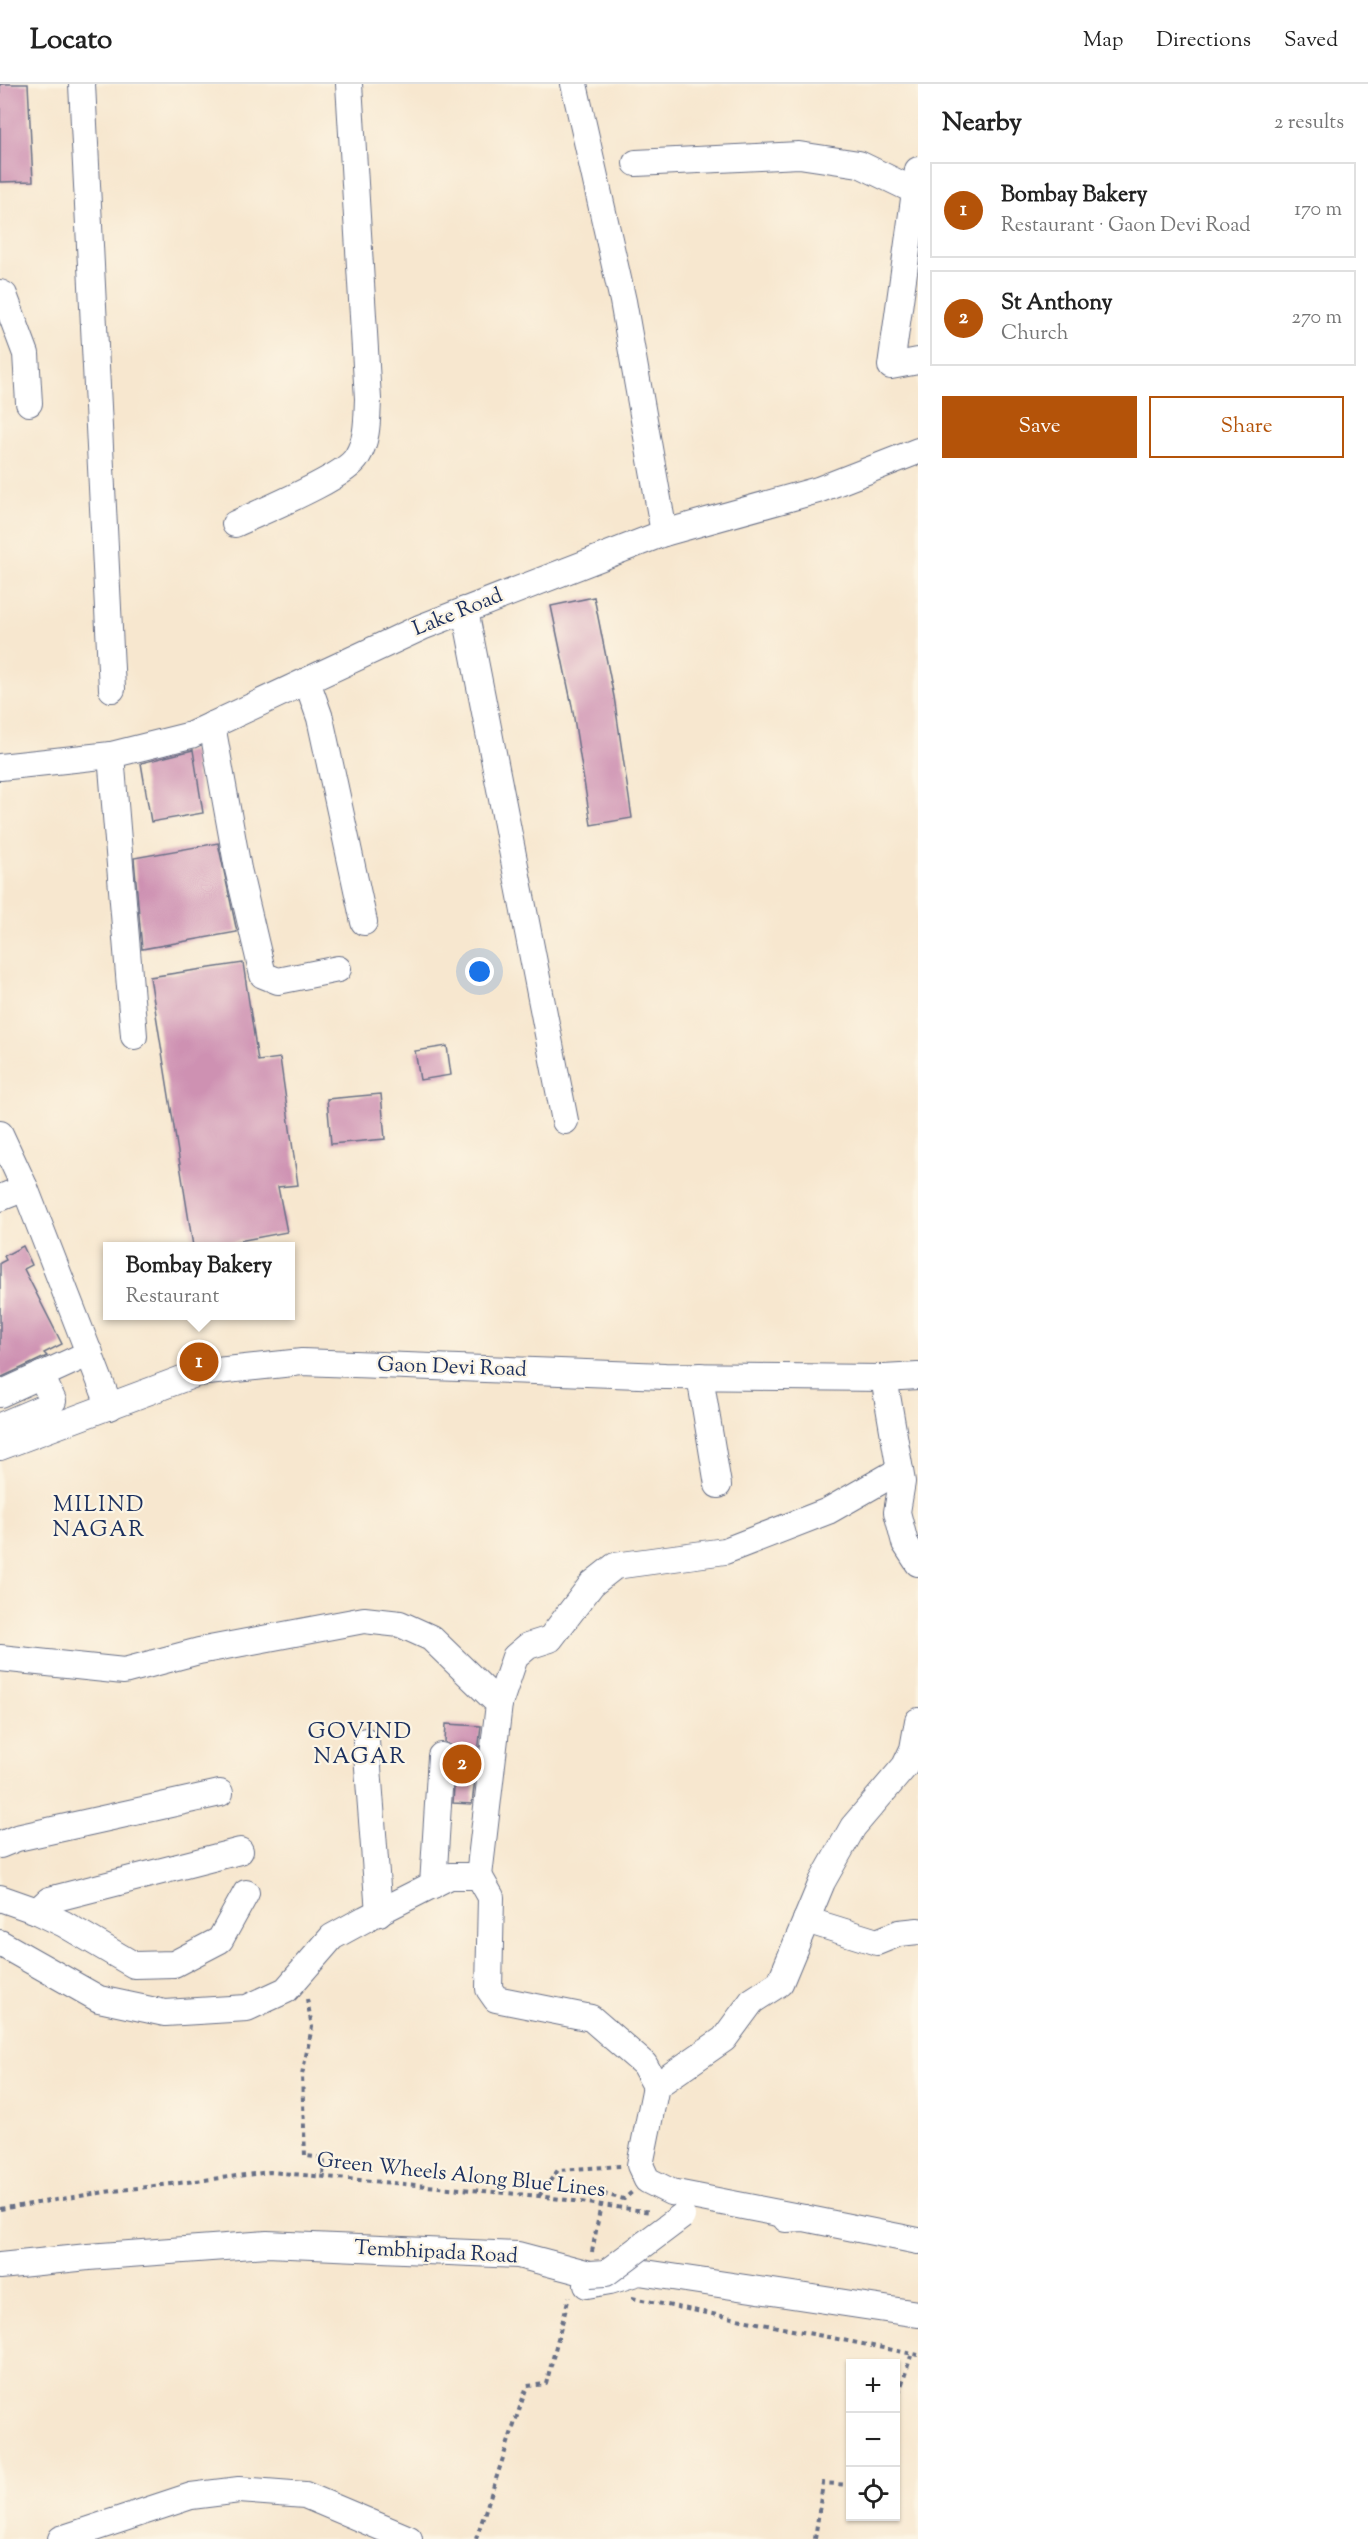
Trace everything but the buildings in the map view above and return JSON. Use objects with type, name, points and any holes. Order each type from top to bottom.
[{"type":"street","points":[[82,84],[112,689]]},
{"type":"street","points":[[235,524],[334,476],[356,460],[365,438],[368,399],[349,84]]},
{"type":"street","points":[[574,84],[623,301],[664,533]]},
{"type":"street","points":[[636,163],[799,155],[859,164],[917,181],[891,366],[918,361]]},
{"type":"street","points":[[0,293],[4,295],[26,354],[29,403]]},
{"type":"street","name":"Lake Road","points":[[0,767],[111,755],[191,735],[422,627],[465,610],[664,533],[818,490],[918,451]]},
{"type":"street","points":[[465,610],[565,1120]]},
{"type":"street","points":[[307,681],[320,718],[364,922]]},
{"type":"street","points":[[212,725],[238,869],[263,975],[278,981],[338,969]]},
{"type":"street","points":[[111,755],[134,1036]]},
{"type":"street","points":[[0,1134],[25,1188],[110,1407]]},
{"type":"street","points":[[0,1198],[25,1188]]},
{"type":"street","points":[[0,1394],[90,1353]]},
{"type":"street","name":"Gaon Devi Road","points":[[0,1447],[198,1373],[302,1362],[700,1376],[884,1378],[918,1376]]},
{"type":"street","points":[[0,1426],[49,1405],[53,1401],[41,1375]]},
{"type":"street","points":[[700,1376],[718,1485]]},
{"type":"street","points":[[884,1378],[902,1482],[897,1512],[905,1543],[918,1563]]},
{"type":"street","points":[[900,1470],[828,1511],[725,1551],[615,1566],[592,1584],[550,1639],[528,1646],[515,1657],[499,1704],[479,1876],[491,1897],[489,1989],[496,2000],[591,2018],[644,2064],[656,2086],[643,2172],[671,2192],[918,2241]]},
{"type":"street","points":[[0,1658],[124,1671],[199,1651],[364,1620],[400,1624],[431,1638],[499,1704]]},
{"type":"street","points":[[656,2086],[724,2039],[752,2001],[780,1983],[822,1882],[854,1827],[912,1766],[918,1721]]},
{"type":"street","points":[[366,1741],[379,1913]]},
{"type":"street","points":[[433,1885],[441,1756]]},
{"type":"street","points":[[0,1845],[17,1838],[220,1793]]},
{"type":"street","points":[[37,1911],[49,1900],[240,1851]]},
{"type":"street","points":[[0,1943],[99,1999],[165,2013],[246,2008],[286,1990],[332,1937],[450,1876],[479,1876]]},
{"type":"street","points":[[0,1898],[37,1911],[134,1965],[174,1964],[220,1940],[246,1893]]},
{"type":"street","points":[[806,1920],[877,1942],[899,1933],[918,1931]]},
{"type":"street","points":[[591,2275],[606,2273],[672,2215],[691,2209],[711,2207],[773,2220],[804,2218]]},
{"type":"street","name":"Tembhipada Road","points":[[0,2266],[267,2244],[518,2255],[591,2275]]},
{"type":"street","points":[[591,2275],[639,2272],[918,2314]]},
{"type":"street","points":[[61,2539],[191,2496],[239,2490],[305,2495],[397,2535]]},
{"type":"path","points":[[302,1972],[312,2027],[302,2075],[305,2156],[324,2158],[322,2177]]},
{"type":"path","points":[[539,2196],[558,2170],[643,2172]]},
{"type":"path","name":"Green Wheels Along Blue Lines","points":[[0,2209],[105,2192],[270,2172],[539,2196],[672,2215]]},
{"type":"path","points":[[476,2539],[527,2386],[546,2384],[591,2275],[603,2194],[624,2199],[643,2172]]},
{"type":"path","points":[[591,2275],[617,2295],[918,2355]]},
{"type":"path","points":[[900,2389],[910,2355]]},
{"type":"path","points":[[815,2539],[823,2482],[846,2485]]},
{"type":"place","name":"Bombay Bakery","points":[[199,1362]]},
{"type":"place","name":"St Anthony","points":[[462,1764]]},
{"type":"district","name":"MILIND NAGAR","points":[[99,1518]]},
{"type":"district","name":"GOVIND NAGAR","points":[[360,1746]]}]
